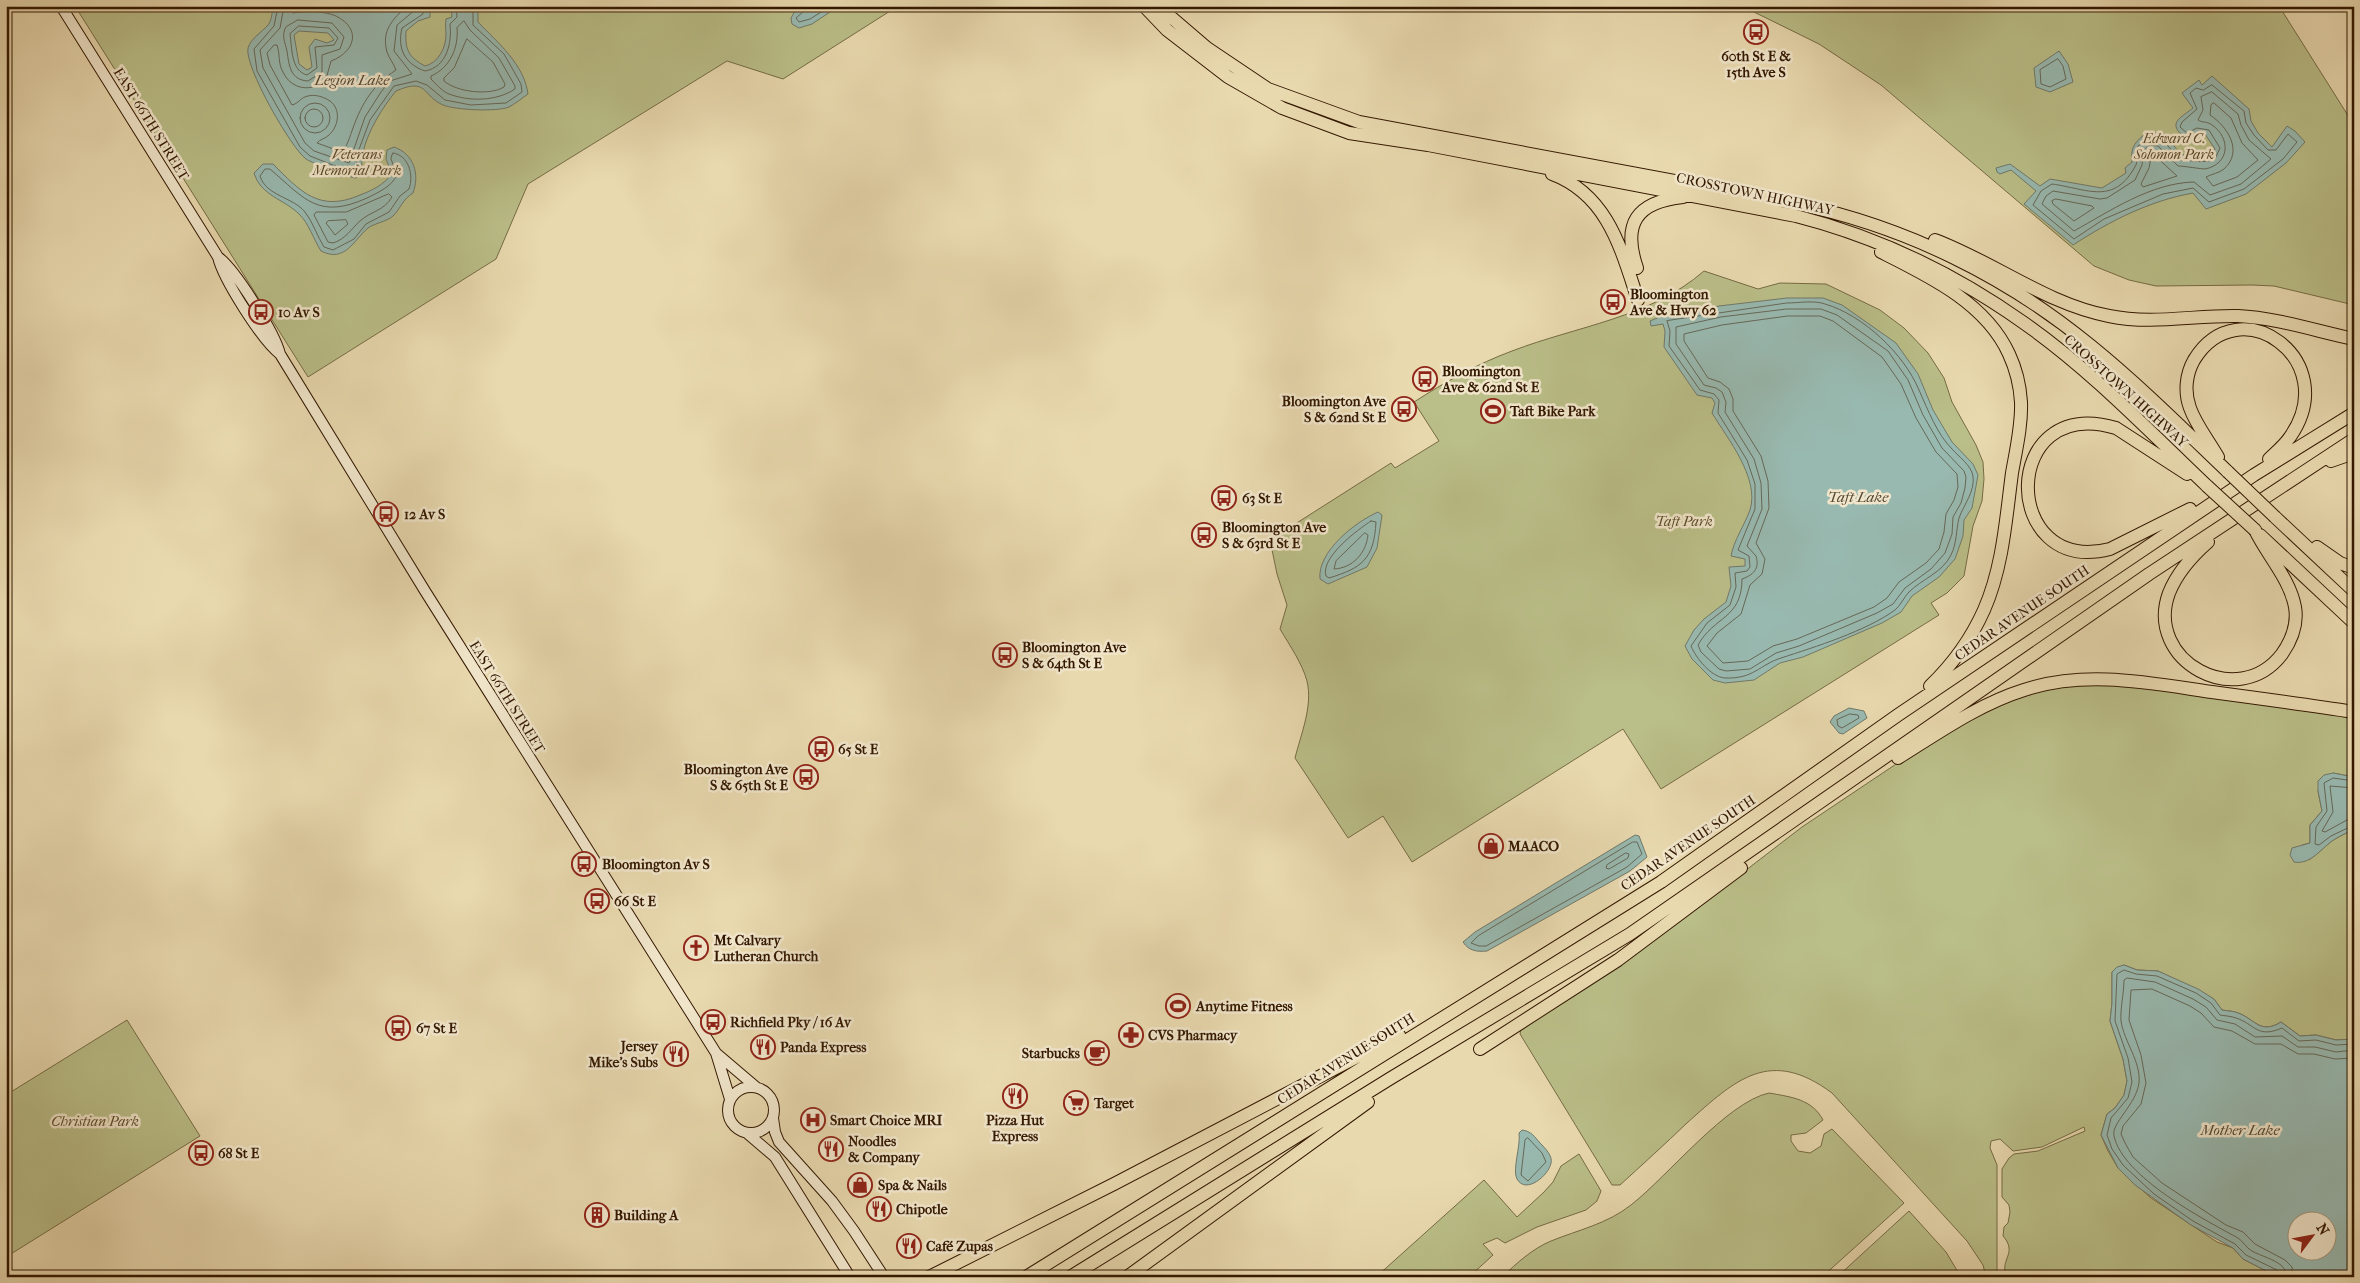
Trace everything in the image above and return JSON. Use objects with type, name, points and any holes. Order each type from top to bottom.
[{"type":"highway","name":"CROSSTOWN HIGHWAY","points":[[1144,6],[1167,30],[1228,77],[1282,108],[1349,133],[1698,196],[1796,216],[1834,225],[1879,242],[1936,268],[1988,298],[2025,323],[2073,362],[2354,623]]},
{"type":"highway","name":"CROSSTOWN HIGHWAY","points":[[1158,6],[1207,48],[1268,89],[1359,122],[1798,204],[1887,228],[1976,270],[2046,311],[2130,379],[2354,590]]},
{"type":"highway","points":[[1528,165],[1562,178],[1587,195],[1600,208],[1616,234],[1642,299],[1630,244],[1635,221],[1647,208],[1655,203],[1698,196]]},
{"type":"highway","points":[[1796,216],[1900,261],[1970,305],[1991,325],[2000,338],[2012,362],[2019,387],[2020,420],[2000,553],[1991,592],[1977,626],[1952,663],[1898,715]]},
{"type":"highway","points":[[1887,228],[1952,247],[2047,295],[2096,313],[2134,320],[2245,317],[2354,338]]},
{"type":"highway","points":[[2311,329],[2354,344]]},
{"type":"highway","points":[[2228,472],[2190,408],[2187,398],[2188,375],[2197,356],[2211,342],[2231,332],[2254,331],[2278,339],[2293,354],[2302,374],[2305,396],[2301,415],[2290,437],[2254,475]]},
{"type":"highway","name":"CEDAR AVENUE SOUTH","points":[[1026,1277],[1661,882],[1898,715],[2216,500],[2354,413]]},
{"type":"highway","points":[[2208,486],[2175,467],[2130,435],[2116,428],[2092,423],[2068,427],[2046,442],[2030,466],[2026,489],[2032,514],[2047,535],[2067,548],[2088,552],[2110,549],[2193,508],[2216,500]]},
{"type":"highway","points":[[1070,1277],[1630,934],[1784,829],[2148,574],[2354,439]]},
{"type":"highway","points":[[2297,477],[2354,453]]},
{"type":"highway","points":[[2275,517],[2324,553],[2354,568]]},
{"type":"highway","points":[[2233,519],[2180,572],[2169,593],[2166,609],[2166,626],[2175,649],[2193,667],[2216,677],[2238,679],[2260,672],[2278,658],[2288,644],[2294,628],[2295,608],[2290,592],[2254,530]]},
{"type":"highway","points":[[1831,796],[1992,703],[2024,690],[2056,682],[2091,679],[2126,681],[2354,712]]},
{"type":"highway","points":[[1480,1049],[1618,960],[1743,867],[1784,829]]},
{"type":"highway","points":[[929,1277],[1114,1184],[1483,992]]},
{"type":"highway","points":[[1127,1277],[1311,1142],[1496,1015]]},
{"type":"main road","name":"EAST 66TH STREET","points":[[61,6],[218,257],[226,263],[255,307],[277,343],[280,354],[425,591],[716,1053],[730,1099]]},
{"type":"main road","name":"EAST 66TH STREET","points":[[716,1053],[756,1087]]},
{"type":"main road","points":[[850,1277],[775,1157],[748,1134],[737,1129],[729,1118],[730,1099],[741,1089],[756,1087],[771,1097],[774,1104],[775,1132],[779,1142],[832,1201],[884,1277]]},
{"type":"main road","points":[[748,1134],[763,1130],[774,1118]]},
{"type":"green space","name":"Veterans Memorial Park","points":[[75,6],[898,6],[783,79],[727,61],[528,184],[496,259],[308,377]]},
{"type":"green space","name":"Edward C. Solomon Park","points":[[1747,6],[2279,6],[2354,125],[2354,305],[2274,286],[2156,286],[2129,280],[2094,266],[1881,85],[1819,44],[1754,12]]},
{"type":"green space","name":"Taft Park","points":[[1704,271],[1758,289],[1780,283],[1826,284],[1880,310],[1904,328],[1928,353],[1944,378],[1952,402],[1976,445],[1983,462],[1982,501],[1973,526],[1964,576],[1947,593],[1931,603],[1939,615],[1661,789],[1623,729],[1412,862],[1383,816],[1348,838],[1295,758],[1306,720],[1307,681],[1302,668],[1280,629],[1287,605],[1277,574],[1270,540],[1391,463],[1395,468],[1439,441],[1414,402],[1462,374],[1499,356],[1612,319],[1660,300],[1683,287]]},
{"type":"green space","points":[[2120,682],[2354,715],[2354,777],[2333,773],[2318,791],[2322,811],[2310,825],[2310,843],[2302,845],[2309,860],[2333,840],[2354,829],[2354,1039],[2336,1040],[2316,1035],[2300,1036],[2281,1022],[2268,1027],[2258,1025],[2236,1012],[2222,1010],[2214,999],[2158,971],[2137,970],[2124,965],[2112,972],[2110,1021],[2123,1059],[2127,1081],[2124,1095],[2115,1108],[2107,1114],[2101,1135],[2108,1151],[2118,1168],[2151,1198],[2217,1242],[2233,1248],[2243,1259],[2278,1277],[2009,1277],[2006,1275],[2005,1265],[2009,1247],[2003,1236],[2004,1227],[2008,1223],[2010,1212],[2009,1205],[2002,1197],[2002,1169],[2014,1154],[2038,1151],[2085,1131],[2084,1127],[2042,1147],[2013,1151],[2000,1139],[1991,1141],[1990,1148],[1997,1165],[1997,1277],[1986,1277],[1983,1265],[1967,1241],[1832,1093],[1810,1079],[1790,1072],[1772,1071],[1755,1074],[1738,1082],[1705,1107],[1620,1185],[1612,1185],[1520,1034],[1521,1029],[1741,874],[1802,827],[1929,742],[1993,705],[2052,686]]},
{"type":"green space","name":"Christian Park","points":[[127,1020],[200,1136],[6,1257],[6,1095]]},
{"type":"green space","points":[[1769,1093],[1807,1103],[1813,1107],[1823,1120],[1806,1133],[1791,1135],[1791,1141],[1798,1151],[1810,1153],[1821,1146],[1824,1134],[1832,1129],[1904,1203],[1822,1277],[1502,1277],[1525,1257],[1544,1244],[1602,1222],[1622,1212],[1735,1110],[1753,1099]]},
{"type":"green space","points":[[1579,1154],[1601,1191],[1597,1201],[1586,1210],[1537,1227],[1505,1243],[1497,1238],[1483,1244],[1493,1255],[1469,1277],[1376,1277],[1484,1180],[1517,1217],[1553,1182],[1561,1166]]},
{"type":"green space","points":[[1909,1211],[1946,1252],[1961,1277],[1837,1277]]},
{"type":"water","name":"Legion Lake","points":[[273,6],[426,6],[430,17],[418,21],[406,31],[407,48],[411,56],[425,66],[434,62],[443,50],[446,40],[446,19],[452,17],[451,6],[478,6],[478,22],[502,46],[516,64],[526,83],[528,94],[516,103],[503,109],[476,110],[443,105],[419,87],[406,87],[396,91],[381,112],[368,136],[359,175],[356,178],[346,176],[306,159],[299,152],[280,124],[253,71],[249,57],[249,44],[266,28],[271,18]],"holes":[[[299,31],[328,33],[334,40],[327,43],[315,39],[309,47],[312,67],[307,70],[299,64],[294,35]]]},
{"type":"water","points":[[808,6],[839,6],[812,24],[799,28],[792,24],[791,18],[795,11]]},
{"type":"water","points":[[2059,51],[2068,64],[2073,82],[2050,92],[2036,87],[2034,68]]},
{"type":"water","points":[[2212,76],[2249,109],[2251,121],[2258,133],[2272,147],[2287,126],[2295,131],[2305,142],[2286,163],[2246,194],[2206,209],[2193,193],[2161,201],[2116,220],[2073,245],[2024,204],[2036,191],[2011,170],[2000,174],[1997,172],[1996,168],[2010,164],[2040,186],[2050,179],[2102,188],[2126,173],[2125,168],[2132,162],[2132,152],[2135,144],[2148,132],[2165,134],[2181,155],[2212,155],[2215,149],[2205,134],[2197,133],[2192,138],[2185,138],[2176,125],[2180,118],[2193,108],[2182,93],[2199,80],[2202,85]]},
{"type":"water","points":[[394,147],[406,154],[414,166],[416,179],[413,193],[406,198],[393,216],[368,228],[348,249],[336,254],[321,251],[302,217],[267,192],[257,181],[254,173],[263,164],[273,164],[292,183],[311,196],[333,202],[346,200],[373,189],[389,178],[392,174],[386,159],[387,150]]},
{"type":"water","name":"Taft Lake","points":[[1787,298],[1823,298],[1842,305],[1896,343],[1918,374],[1933,410],[1952,442],[1973,464],[1978,475],[1972,508],[1964,520],[1963,536],[1955,559],[1939,577],[1912,596],[1901,612],[1882,623],[1803,657],[1780,663],[1754,680],[1725,683],[1713,680],[1692,659],[1685,646],[1694,630],[1704,619],[1726,602],[1731,586],[1729,567],[1745,566],[1745,559],[1731,556],[1734,544],[1750,510],[1752,498],[1750,485],[1740,459],[1712,413],[1715,403],[1712,398],[1697,395],[1664,347],[1665,331],[1663,324],[1651,326],[1650,321],[1667,314],[1689,313],[1719,306]]},
{"type":"water","points":[[1378,512],[1382,515],[1377,548],[1367,567],[1328,584],[1320,579],[1325,559],[1339,539],[1359,523]]},
{"type":"water","points":[[1849,708],[1864,711],[1867,718],[1843,734],[1839,733],[1830,722],[1834,716]]},
{"type":"water","points":[[2333,773],[2354,777],[2354,829],[2332,841],[2310,859],[2294,862],[2290,855],[2292,848],[2310,843],[2310,825],[2322,811],[2318,781],[2324,775]]},
{"type":"water","points":[[1635,835],[1639,836],[1647,857],[1630,871],[1487,951],[1474,950],[1463,942],[1475,932]]},
{"type":"water","name":"Mother Lake","points":[[2124,965],[2137,970],[2158,971],[2198,989],[2214,999],[2222,1010],[2236,1012],[2258,1025],[2268,1027],[2281,1022],[2300,1036],[2316,1035],[2336,1040],[2354,1039],[2354,1277],[2278,1277],[2243,1259],[2233,1248],[2191,1225],[2135,1185],[2118,1168],[2101,1135],[2107,1114],[2115,1108],[2124,1095],[2127,1081],[2123,1059],[2110,1021],[2112,972],[2117,967]]},
{"type":"water","points":[[1522,1130],[1534,1137],[1551,1158],[1549,1168],[1542,1178],[1537,1182],[1526,1185],[1517,1179],[1516,1175],[1519,1133]]},
{"type":"place","name":"60th St E & 15th Ave S","points":[[1756,32]]},
{"type":"place","name":"Bloomington Ave & Hwy 62","points":[[1613,302]]},
{"type":"place","name":"10 Av S","points":[[261,312]]},
{"type":"place","name":"Bloomington Ave & 62nd St E","points":[[1425,379]]},
{"type":"place","name":"Bloomington Ave S & 62nd St E","points":[[1404,409]]},
{"type":"place","name":"Taft Bike Park","points":[[1493,411]]},
{"type":"place","name":"63 St E","points":[[1224,498]]},
{"type":"place","name":"12 Av S","points":[[386,514]]},
{"type":"place","name":"Bloomington Ave S & 63rd St E","points":[[1204,535]]},
{"type":"place","name":"Bloomington Ave S & 64th St E","points":[[1005,655]]},
{"type":"place","name":"65 St E","points":[[821,749]]},
{"type":"place","name":"Bloomington Ave S & 65th St E","points":[[806,777]]},
{"type":"place","name":"MAACO","points":[[1491,846]]},
{"type":"place","name":"Bloomington Av S","points":[[584,864]]},
{"type":"place","name":"66 St E","points":[[597,901]]},
{"type":"place","name":"Mt Calvary Lutheran Church","points":[[696,948]]},
{"type":"place","name":"Anytime Fitness","points":[[1178,1006]]},
{"type":"place","name":"Richfield Pky / 16 Av","points":[[713,1022]]},
{"type":"place","name":"67 St E","points":[[398,1028]]},
{"type":"place","name":"CVS Pharmacy","points":[[1131,1035]]},
{"type":"place","name":"Panda Express","points":[[763,1047]]},
{"type":"place","name":"Starbucks","points":[[1097,1053]]},
{"type":"place","name":"Jersey Mike's Subs","points":[[676,1054]]},
{"type":"place","name":"Pizza Hut Express","points":[[1015,1096]]},
{"type":"place","name":"Target","points":[[1076,1103]]},
{"type":"place","name":"Smart Choice MRI","points":[[813,1120]]},
{"type":"place","name":"Noodles & Company","points":[[831,1149]]},
{"type":"place","name":"68 St E","points":[[201,1153]]},
{"type":"place","name":"Spa & Nails","points":[[860,1185]]},
{"type":"place","name":"Chipotle","points":[[879,1209]]},
{"type":"place","name":"Building A","points":[[597,1215]]},
{"type":"place","name":"Café Zupas","points":[[909,1246]]}]
